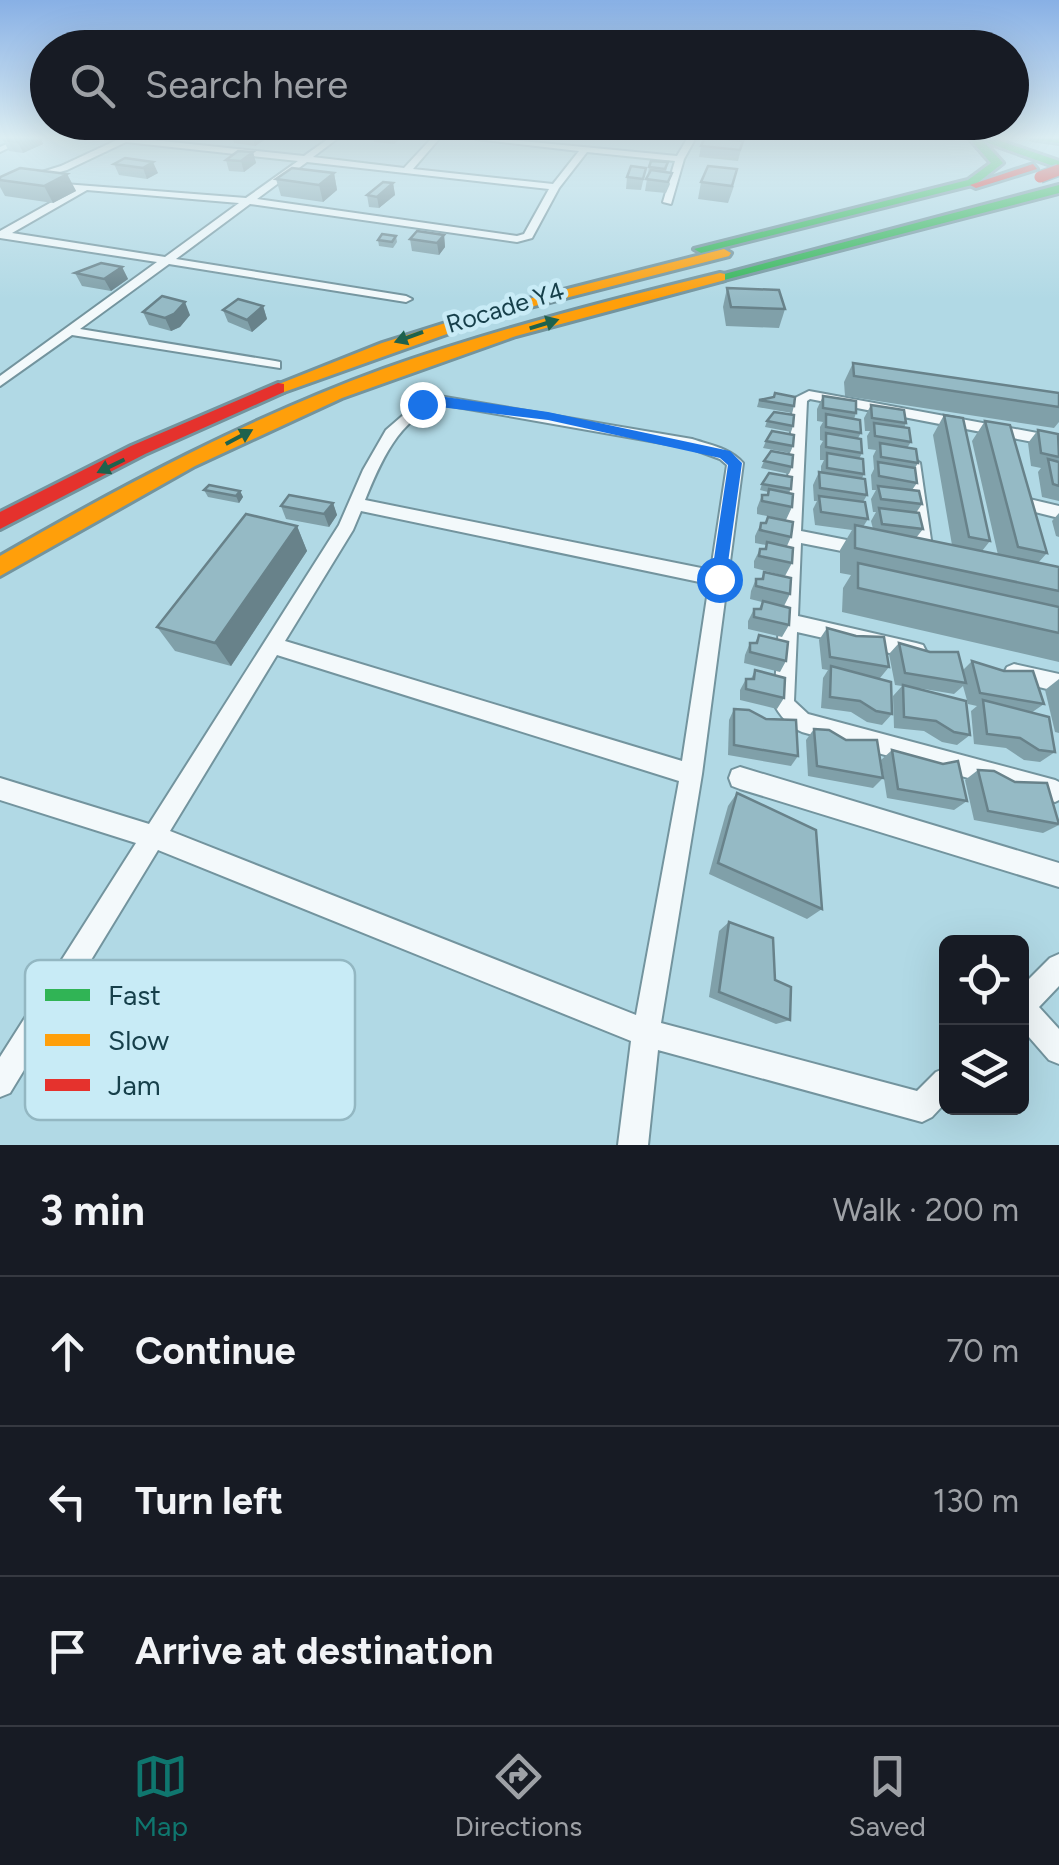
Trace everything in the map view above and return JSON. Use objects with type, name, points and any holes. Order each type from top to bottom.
[{"type":"main road","points":[[580,284],[706,248],[938,192]]},
{"type":"main road","name":"Rocade Y4","points":[[0,521],[237,405],[356,356],[580,284],[942,192]]},
{"type":"main road","name":"Rocade Y4","points":[[0,567],[256,428],[440,355],[640,297],[966,192]]},
{"type":"main road","points":[[1009,212],[1026,192]]},
{"type":"main road","points":[[640,297],[812,261],[1009,212],[1059,205]]},
{"type":"street","points":[[1,235],[77,192]]},
{"type":"street","points":[[127,192],[248,202],[517,239],[528,236],[552,192]]},
{"type":"street","points":[[0,382],[261,192]]},
{"type":"street","points":[[668,202],[671,192]]},
{"type":"street","points":[[1,235],[406,299]]},
{"type":"street","points":[[73,332],[275,364]]},
{"type":"street","points":[[1058,795],[802,722],[784,704],[796,536],[800,399],[810,396],[906,423],[1010,442],[1059,442]]},
{"type":"street","points":[[79,960],[274,646],[356,504],[378,454],[408,414],[422,404],[439,400],[692,444],[725,454],[735,463],[691,774],[646,1033],[633,1145]]},
{"type":"street","points":[[796,536],[916,559],[910,450]]},
{"type":"street","points":[[356,504],[719,579]]},
{"type":"street","points":[[1025,504],[1059,512]]},
{"type":"street","points":[[790,622],[944,657]]},
{"type":"street","points":[[274,646],[691,774]]},
{"type":"street","points":[[1001,670],[1059,683]]},
{"type":"street","points":[[740,778],[1059,875]]},
{"type":"street","points":[[0,790],[157,838],[646,1033],[922,1107],[939,1089]]},
{"type":"street","points":[[1029,999],[1059,967]]},
{"type":"street","points":[[1029,1015],[1059,1050]]},
{"type":"street","points":[[0,1084],[25,1045]]},
{"type":"building","points":[[417,231],[444,235],[437,243],[410,239]]},
{"type":"building","points":[[382,234],[396,236],[392,242],[378,240]]},
{"type":"building","points":[[101,263],[122,267],[104,279],[75,273]]},
{"type":"building","points":[[727,288],[779,290],[785,309],[731,307]]},
{"type":"building","points":[[162,296],[185,302],[165,318],[143,312]]},
{"type":"building","points":[[238,299],[263,306],[247,320],[223,310]]},
{"type":"building","points":[[853,363],[1059,393],[1059,407],[854,376]]},
{"type":"building","points":[[775,393],[795,397],[794,406],[759,400],[774,397]]},
{"type":"building","points":[[823,396],[856,401],[856,413],[823,408]]},
{"type":"building","points":[[871,405],[904,410],[906,423],[872,418]]},
{"type":"building","points":[[774,412],[794,415],[793,426],[767,421]]},
{"type":"building","points":[[826,414],[860,420],[861,433],[826,427]]},
{"type":"building","points":[[944,415],[963,418],[990,541],[969,537]]},
{"type":"building","points":[[985,421],[1010,425],[1047,553],[1018,547]]},
{"type":"building","points":[[874,423],[909,428],[911,442],[875,436]]},
{"type":"building","points":[[1038,430],[1058,434],[1059,457],[1041,453]]},
{"type":"building","points":[[772,431],[794,435],[793,446],[766,441]]},
{"type":"building","points":[[826,433],[861,439],[862,453],[826,447]]},
{"type":"building","points":[[880,443],[916,449],[918,463],[881,457]]},
{"type":"building","points":[[771,451],[793,455],[792,467],[764,461]]},
{"type":"building","points":[[827,453],[863,459],[864,474],[827,468]]},
{"type":"building","points":[[1048,459],[1059,462],[1059,486],[1053,484]]},
{"type":"building","points":[[878,462],[915,468],[917,483],[879,476]]},
{"type":"building","points":[[819,472],[865,479],[867,495],[820,488]]},
{"type":"building","points":[[769,473],[792,477],[791,489],[762,484]]},
{"type":"building","points":[[209,485],[240,491],[236,496],[204,490]]},
{"type":"building","points":[[878,486],[919,491],[922,504],[881,499]]},
{"type":"building","points":[[769,489],[793,494],[792,507],[762,501],[762,495],[768,495]]},
{"type":"building","points":[[289,495],[333,503],[324,514],[281,506]]},
{"type":"building","points":[[819,496],[865,502],[868,519],[821,512]]},
{"type":"building","points":[[879,508],[919,513],[923,529],[882,524]]},
{"type":"building","points":[[246,514],[297,526],[215,643],[157,627]]},
{"type":"building","points":[[768,517],[793,522],[791,537],[760,530]]},
{"type":"building","points":[[855,525],[1059,567],[1059,591],[855,548]]},
{"type":"building","points":[[767,542],[793,548],[792,563],[759,556]]},
{"type":"building","points":[[858,563],[1059,607],[1059,633],[858,588]]},
{"type":"building","points":[[764,572],[791,578],[790,594],[756,586],[756,579],[763,579]]},
{"type":"building","points":[[763,601],[790,608],[789,625],[754,617],[754,609],[761,609]]},
{"type":"building","points":[[827,628],[856,636],[884,637],[889,667],[830,657]]},
{"type":"building","points":[[759,635],[788,642],[786,661],[750,652],[750,643],[757,643]]},
{"type":"building","points":[[899,643],[930,652],[958,652],[966,683],[905,673]]},
{"type":"building","points":[[972,661],[1004,671],[1033,671],[1044,704],[980,693]]},
{"type":"building","points":[[831,666],[891,682],[892,714],[876,711],[860,701],[830,697]]},
{"type":"building","points":[[755,670],[785,678],[784,698],[746,689],[746,679],[754,679]]},
{"type":"building","points":[[903,685],[966,701],[970,735],[954,732],[936,721],[904,717]]},
{"type":"building","points":[[983,700],[1049,717],[1055,752],[1039,750],[1020,738],[987,734]]},
{"type":"building","points":[[734,709],[749,710],[766,719],[796,720],[798,756],[734,745]]},
{"type":"building","points":[[814,729],[829,730],[846,740],[877,740],[883,778],[817,766]]},
{"type":"building","points":[[892,750],[943,764],[958,761],[967,801],[898,789]]},
{"type":"building","points":[[978,770],[994,771],[1015,782],[1047,783],[1059,824],[988,811]]},
{"type":"building","points":[[737,793],[816,830],[822,909],[718,863]]},
{"type":"building","points":[[729,922],[773,938],[775,980],[791,987],[790,1020],[719,992]]},
{"type":"traffic: fast","points":[[701,249],[930,192]]},
{"type":"traffic: fast","points":[[720,277],[1046,192]]},
{"type":"traffic: slow","points":[[278,388],[498,311],[724,253]]},
{"type":"traffic: slow","points":[[0,567],[188,462],[336,394],[510,333],[720,277]]},
{"type":"traffic: jam","points":[[0,521],[138,450],[278,388]]},
{"type":"route","points":[[422,404],[439,400],[548,416],[725,454],[735,463],[719,579]]}]
